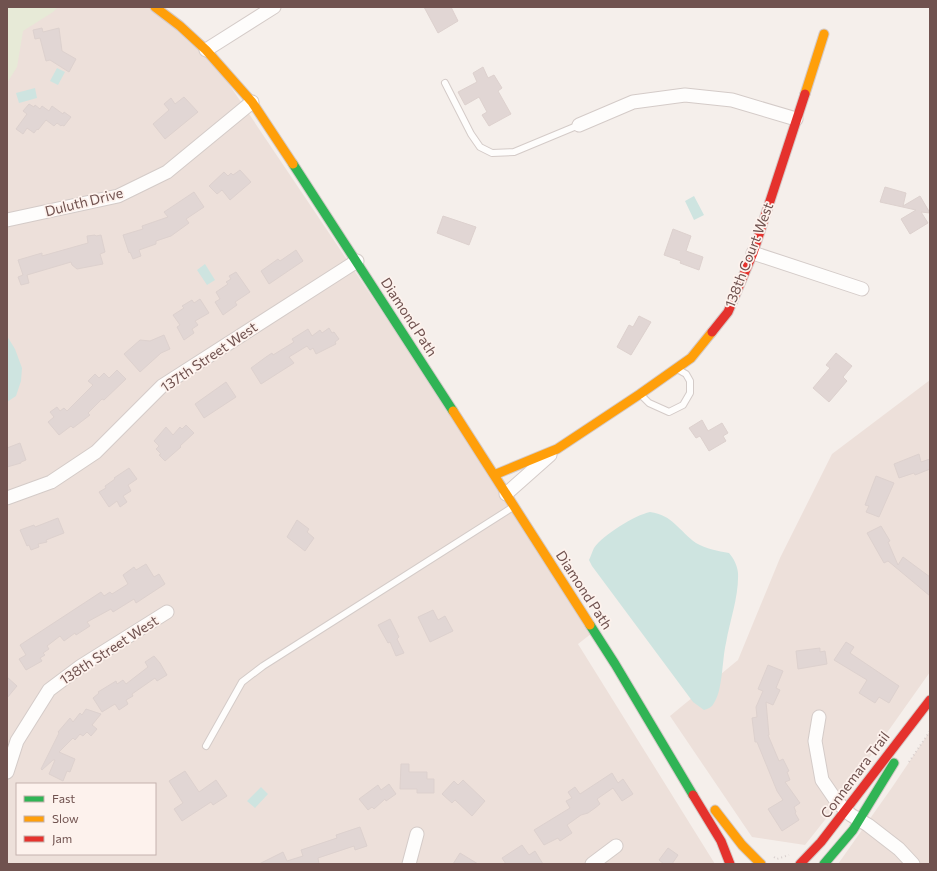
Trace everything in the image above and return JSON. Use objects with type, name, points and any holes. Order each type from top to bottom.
[{"type":"street","name":"Diamond Path","points":[[155,7],[180,26],[206,50],[252,102],[357,261],[615,664],[721,841],[730,864]]},
{"type":"street","points":[[206,50],[274,7]]},
{"type":"street","name":"138th Court West","points":[[506,494],[557,449],[691,358],[728,312],[753,253],[824,34]]},
{"type":"street","points":[[579,125],[633,102],[685,95],[732,100],[796,119]]},
{"type":"street","name":"Duluth Drive","points":[[7,220],[118,196],[125,193],[167,172],[252,102]]},
{"type":"street","points":[[753,253],[862,289]]},
{"type":"street","name":"137th Street West","points":[[7,498],[51,482],[96,452],[162,386],[357,261]]},
{"type":"street","name":"138th Court West","points":[[494,475],[557,449]]},
{"type":"street","name":"138th Street West","points":[[7,772],[12,739],[49,690],[80,666],[167,612]]},
{"type":"street","name":"Diamond Path","points":[[615,664],[696,782]]},
{"type":"street","name":"Connemara Trail","points":[[800,864],[821,842],[852,815],[930,702]]},
{"type":"street","name":"Connemara Trail","points":[[824,864],[853,830],[852,815],[930,702]]},
{"type":"street","points":[[819,717],[815,741],[822,780],[835,799],[852,815],[899,849],[913,864]]},
{"type":"street","points":[[710,802],[728,828],[761,864]]},
{"type":"street","points":[[409,864],[417,834]]},
{"type":"street","points":[[592,864],[616,846]]},
{"type":"lane","points":[[445,83],[480,147],[492,153],[514,152],[579,125]]},
{"type":"lane","points":[[640,394],[650,403],[669,412],[683,406],[690,392],[690,381],[686,374],[676,368]]},
{"type":"lane","points":[[206,746],[242,682],[270,662],[514,506]]},
{"type":"shaded area","points":[[7,7],[155,7],[206,50],[596,630],[578,644],[715,864],[7,864]]},
{"type":"shaded area","points":[[930,380],[930,672],[828,816],[805,845],[752,837],[670,716],[738,660],[780,558],[832,454]]},
{"type":"shaded area","points":[[930,731],[930,864],[838,864],[893,786]]},
{"type":"green space","points":[[7,7],[58,7],[53,12],[23,31],[17,67],[7,83]]},
{"type":"water","points":[[57,68],[65,72],[58,85],[50,81]]},
{"type":"water","points":[[35,88],[37,98],[19,103],[16,93]]},
{"type":"water","points":[[694,196],[704,215],[694,220],[685,201]]},
{"type":"water","points":[[205,264],[215,280],[207,285],[197,270]]},
{"type":"water","points":[[7,336],[15,349],[22,368],[21,381],[16,396],[7,402]]},
{"type":"water","points":[[650,512],[664,516],[670,520],[696,543],[712,550],[729,553],[737,567],[737,590],[719,690],[717,697],[710,708],[704,710],[693,702],[589,560],[594,548],[604,537],[628,521]]},
{"type":"water","points":[[261,787],[268,794],[255,808],[247,801]]},
{"type":"building","points":[[424,7],[451,7],[458,21],[438,33]]},
{"type":"building","points":[[42,28],[43,32],[59,28],[62,51],[76,59],[69,72],[50,60],[46,61],[40,38],[35,39],[33,30]]},
{"type":"building","points":[[483,67],[488,78],[494,75],[502,88],[498,91],[511,114],[489,126],[482,115],[487,112],[479,97],[465,105],[458,92],[477,82],[473,73]]},
{"type":"building","points":[[184,97],[198,112],[165,139],[153,124],[169,110],[164,104],[171,98],[175,104]]},
{"type":"building","points":[[29,104],[34,107],[35,105],[40,109],[42,106],[49,111],[52,106],[63,114],[64,112],[71,117],[64,126],[57,123],[54,126],[46,120],[34,133],[27,128],[23,134],[16,129],[27,114],[23,111]]},
{"type":"building","points":[[240,170],[251,182],[230,200],[222,190],[217,194],[209,186],[224,172],[228,176],[231,173],[233,175]]},
{"type":"building","points":[[885,187],[906,193],[903,206],[920,196],[930,213],[921,212],[928,223],[910,234],[901,219],[916,210],[880,202]]},
{"type":"building","points":[[194,192],[204,207],[186,219],[189,223],[171,236],[156,241],[156,244],[139,250],[141,256],[133,259],[130,252],[129,253],[123,235],[143,229],[142,226],[168,217],[164,212]]},
{"type":"building","points":[[443,216],[476,227],[469,245],[437,233]]},
{"type":"building","points":[[673,229],[691,236],[686,251],[703,257],[699,270],[664,255]]},
{"type":"building","points":[[101,235],[105,252],[100,254],[103,264],[77,269],[71,262],[27,275],[29,283],[21,285],[18,277],[23,275],[18,260],[42,253],[42,256],[88,243],[87,236]]},
{"type":"building","points":[[296,250],[303,261],[269,284],[261,271],[278,259],[280,261]]},
{"type":"building","points":[[236,272],[250,292],[235,302],[237,305],[223,315],[215,302],[220,299],[216,292],[228,284],[226,282],[231,279],[229,276]]},
{"type":"building","points":[[200,299],[209,313],[195,321],[198,325],[192,329],[194,333],[184,340],[177,327],[180,325],[173,315],[184,308],[182,306],[192,300],[194,303]]},
{"type":"building","points":[[639,316],[651,322],[631,355],[617,347],[629,325],[633,327]]},
{"type":"building","points":[[329,328],[339,339],[335,342],[336,344],[316,354],[313,348],[310,350],[307,346],[289,357],[294,363],[261,384],[251,368],[272,353],[273,355],[294,342],[292,339],[308,329],[312,336],[320,330],[322,333]]},
{"type":"building","points":[[164,335],[170,349],[161,353],[140,372],[124,354],[140,340],[150,341]]},
{"type":"building","points":[[836,353],[852,366],[843,377],[847,381],[829,402],[813,388],[830,368],[826,365]]},
{"type":"building","points":[[117,370],[126,379],[88,413],[90,415],[73,428],[71,426],[59,435],[48,422],[54,417],[50,412],[57,407],[60,411],[64,408],[67,411],[93,385],[88,381],[95,374],[99,378],[104,373],[109,378]]},
{"type":"building","points":[[226,382],[236,397],[204,418],[195,404]]},
{"type":"building","points":[[702,420],[708,431],[722,423],[728,433],[723,436],[726,441],[709,451],[700,436],[696,438],[689,428]]},
{"type":"building","points":[[186,425],[194,433],[165,461],[159,455],[161,454],[156,449],[159,446],[154,441],[166,427],[173,435],[180,427],[182,429]]},
{"type":"building","points":[[20,443],[26,460],[7,467],[7,448]]},
{"type":"building","points":[[919,454],[921,462],[930,459],[930,469],[915,475],[914,473],[899,478],[894,464]]},
{"type":"building","points":[[129,468],[137,479],[128,485],[131,491],[123,496],[127,502],[120,507],[117,501],[109,507],[99,492],[106,488],[105,486],[115,479],[114,478]]},
{"type":"building","points":[[876,476],[894,483],[879,517],[866,512],[869,506],[865,505]]},
{"type":"building","points":[[58,518],[64,533],[46,540],[47,542],[38,544],[39,547],[31,550],[29,545],[27,546],[20,530],[34,525],[35,527]]},
{"type":"building","points":[[297,520],[309,529],[307,532],[314,538],[305,551],[287,537]]},
{"type":"building","points":[[881,526],[890,541],[888,542],[898,565],[903,557],[930,577],[930,596],[888,561],[884,563],[867,533]]},
{"type":"building","points":[[146,564],[154,577],[159,574],[165,584],[136,603],[134,599],[113,612],[111,609],[87,622],[90,626],[76,635],[75,633],[64,641],[60,636],[47,646],[49,649],[43,653],[45,655],[40,658],[42,661],[26,670],[19,659],[26,655],[20,645],[101,592],[104,596],[110,592],[112,594],[128,584],[123,575],[134,567],[136,570]]},
{"type":"building","points":[[433,610],[438,620],[445,616],[453,631],[430,642],[418,617]]},
{"type":"building","points":[[390,619],[399,637],[397,639],[404,653],[396,656],[390,642],[388,643],[378,625]]},
{"type":"building","points":[[846,642],[854,647],[850,653],[899,686],[889,703],[879,697],[875,703],[859,693],[867,680],[834,660]]},
{"type":"building","points":[[820,648],[820,652],[825,651],[827,664],[798,669],[796,651]]},
{"type":"building","points":[[154,656],[167,675],[157,681],[155,678],[132,694],[133,696],[126,700],[128,704],[119,710],[115,704],[102,712],[93,698],[99,693],[98,692],[116,681],[117,684],[123,680],[126,684],[148,667],[145,662]]},
{"type":"building","points":[[768,665],[783,671],[776,688],[780,690],[773,705],[766,702],[768,735],[779,761],[783,759],[789,771],[787,772],[790,780],[785,782],[800,803],[794,807],[795,813],[799,820],[782,831],[768,809],[783,800],[777,791],[757,742],[755,742],[752,718],[757,717],[756,707],[763,691],[758,689]]},
{"type":"building","points":[[7,677],[17,686],[7,698]]},
{"type":"building","points":[[86,709],[101,714],[92,725],[97,729],[91,736],[87,732],[83,736],[80,734],[75,740],[73,738],[59,752],[75,759],[70,772],[67,771],[63,781],[49,774],[55,760],[53,760],[42,770],[41,769],[59,733],[58,732],[70,718],[73,722],[80,713],[82,715]]},
{"type":"building","points":[[401,764],[409,764],[409,772],[427,772],[427,779],[434,779],[434,793],[417,793],[417,789],[400,789]]},
{"type":"building","points":[[185,771],[199,792],[216,780],[227,796],[213,805],[211,802],[182,821],[174,809],[183,803],[169,781]]},
{"type":"building","points":[[612,773],[618,783],[623,779],[633,794],[622,801],[613,788],[597,799],[600,804],[567,825],[572,833],[560,841],[558,838],[544,845],[534,830],[570,808],[566,801],[572,798],[568,792],[575,787],[580,794]]},
{"type":"building","points":[[463,780],[485,801],[472,816],[455,800],[452,803],[442,794],[454,781],[458,785]]},
{"type":"building","points":[[389,784],[396,794],[386,801],[385,799],[374,809],[372,807],[368,810],[359,799],[378,785],[381,790]]},
{"type":"building","points":[[360,827],[367,846],[355,850],[354,846],[318,858],[319,864],[259,864],[283,852],[287,861],[303,856],[301,850],[337,838],[336,835]]},
{"type":"building","points":[[522,845],[529,855],[535,851],[543,864],[506,864],[502,858]]},
{"type":"building","points":[[668,848],[678,855],[672,864],[664,864],[659,860]]},
{"type":"building","points":[[460,853],[478,864],[453,864]]},
{"type":"traffic: fast","points":[[293,164],[453,411]]},
{"type":"traffic: fast","points":[[590,625],[693,795]]},
{"type":"traffic: fast","points":[[824,864],[853,830],[894,763]]},
{"type":"traffic: slow","points":[[155,7],[180,26],[206,50],[252,102],[293,164]]},
{"type":"traffic: slow","points":[[805,94],[824,34]]},
{"type":"traffic: slow","points":[[494,475],[557,449],[691,358],[712,332]]},
{"type":"traffic: slow","points":[[453,411],[590,625]]},
{"type":"traffic: slow","points":[[715,810],[742,845],[761,864]]},
{"type":"traffic: jam","points":[[712,332],[728,312],[753,253],[805,94]]},
{"type":"traffic: jam","points":[[800,864],[821,842],[930,700]]},
{"type":"traffic: jam","points":[[693,795],[721,841],[730,864]]}]
